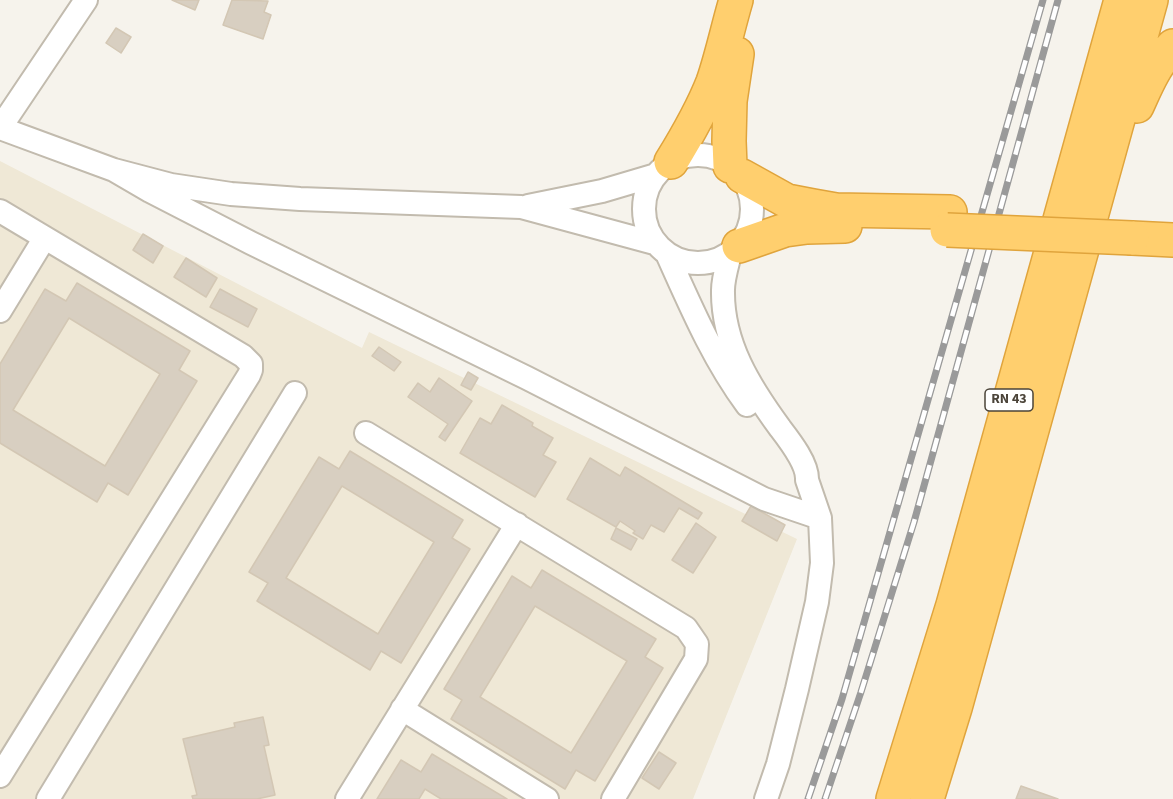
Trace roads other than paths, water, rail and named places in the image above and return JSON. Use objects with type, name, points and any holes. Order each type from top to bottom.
[{"type":"highway","points":[[663,168],[689,132],[703,105],[713,80],[736,0]]},
{"type":"highway","points":[[748,0],[730,101],[729,141],[736,171],[787,201],[836,210],[949,221],[1134,229],[1173,240]]},
{"type":"highway","points":[[953,605],[968,499],[1049,176],[1098,0]]},
{"type":"highway","name":"RN 43","points":[[893,799],[953,605],[1121,0]]},
{"type":"highway","name":"RN 43","points":[[927,799],[955,708],[1151,0]]},
{"type":"highway","points":[[1099,187],[1151,76],[1162,57],[1173,46]]},
{"type":"highway","points":[[734,250],[785,230],[807,227],[949,221]]},
{"type":"highway","points":[[1134,229],[1173,221]]},
{"type":"street","points":[[86,0],[0,128],[114,170],[171,185],[231,194],[300,199],[521,207],[602,191],[663,168],[690,155],[710,156],[736,171],[750,193],[753,211],[749,230],[734,250],[723,288],[724,315],[732,345],[747,379],[806,468],[807,480],[820,518],[822,563],[817,602],[778,764],[766,799]]},
{"type":"street","points":[[663,168],[647,190],[643,207],[646,226],[661,249],[719,363],[744,402],[792,467],[807,480]]},
{"type":"street","points":[[114,170],[251,243],[527,378],[764,500],[820,518]]},
{"type":"street","points":[[521,207],[661,249],[686,263],[706,264],[734,250]]},
{"type":"street","points":[[0,212],[248,359],[251,364],[251,370],[0,776]]},
{"type":"street","points":[[0,311],[44,239]]},
{"type":"street","points":[[48,799],[295,393]]},
{"type":"street","points":[[366,433],[686,628],[697,644],[696,659],[613,799]]},
{"type":"street","points":[[347,799],[517,524]]},
{"type":"street","points":[[402,709],[547,799]]},
{"type":"railway","points":[[808,799],[842,699],[1043,0]]},
{"type":"railway","points":[[825,799],[914,522],[1058,0]]}]
